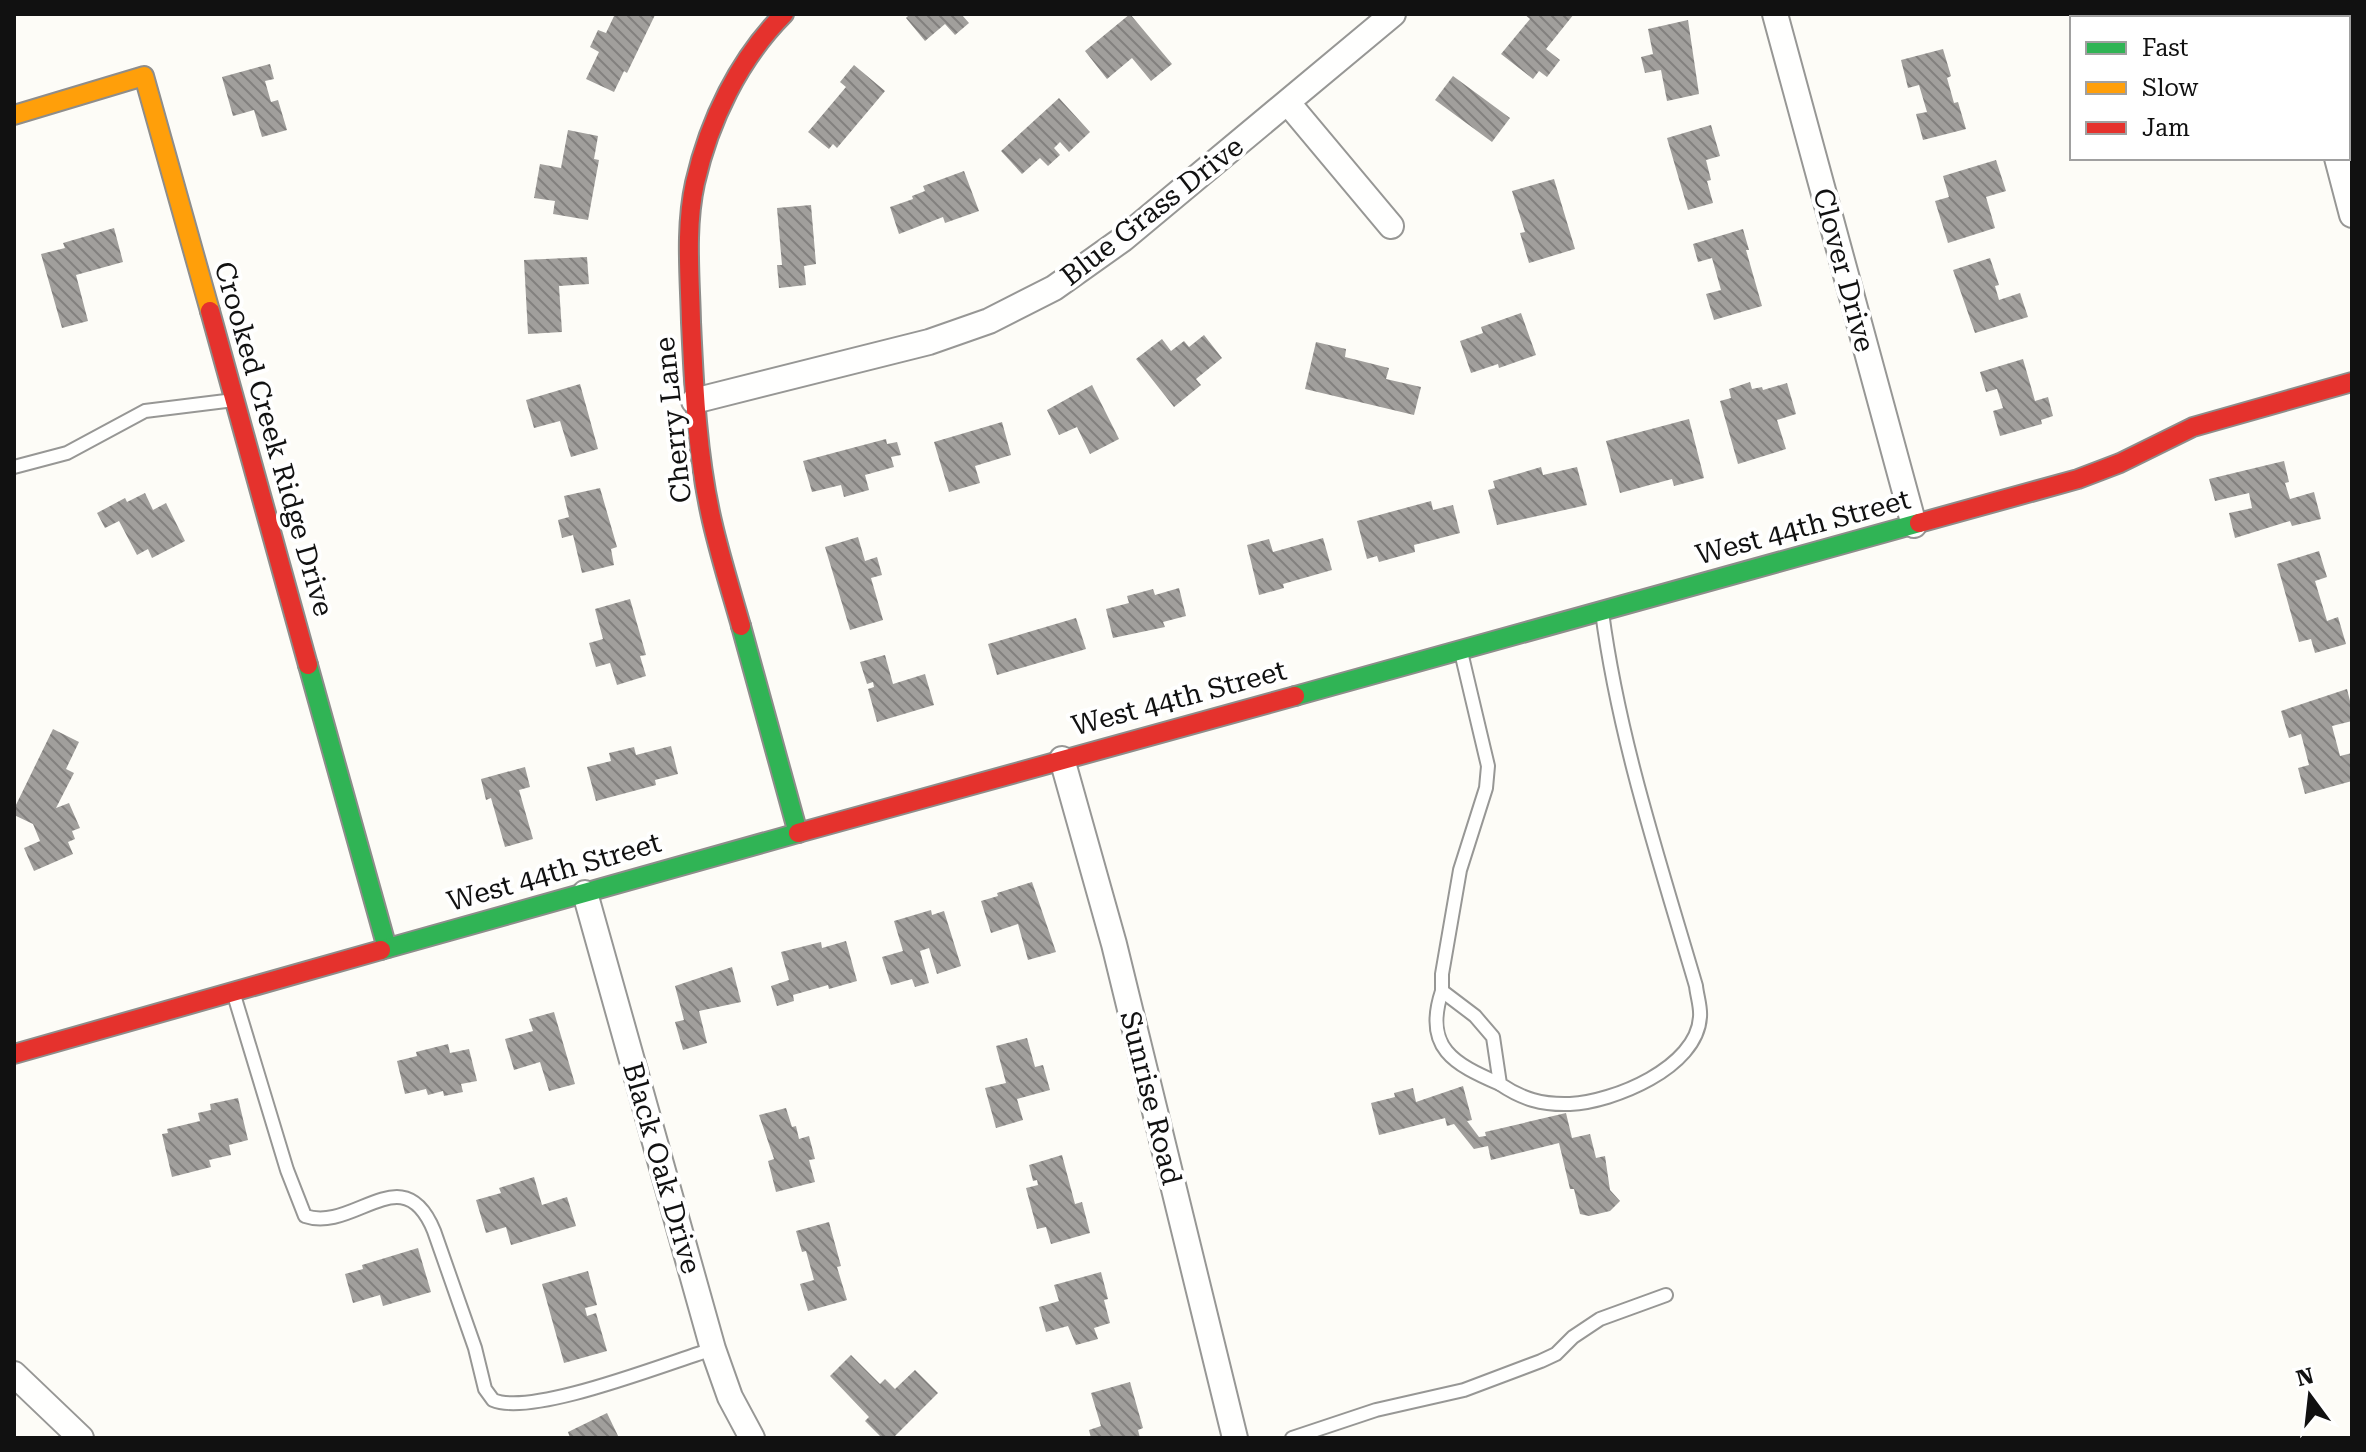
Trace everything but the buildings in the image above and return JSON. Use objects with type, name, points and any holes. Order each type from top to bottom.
[{"type":"street","name":"Cherry Lane","points":[[784,14],[761,40],[731,85],[713,123],[700,163],[689,247],[694,401],[703,476],[718,548],[798,833]]},
{"type":"street","name":"Blue Grass Drive","points":[[694,401],[929,342],[1017,309],[1089,265],[1393,14]]},
{"type":"street","name":"Clover Drive","points":[[1775,14],[1914,525]]},
{"type":"street","name":"Crooked Creek Ridge Drive","points":[[14,115],[144,76],[387,948]]},
{"type":"street","points":[[1288,103],[1391,226]]},
{"type":"street","points":[[2338,160],[2352,215]]},
{"type":"street","name":"West 44th Street","points":[[14,1054],[1062,759],[2078,479],[2120,463],[2193,427],[2352,382]]},
{"type":"street","name":"Sunrise Road","points":[[1062,759],[1114,944],[1235,1438]]},
{"type":"street","name":"Black Oak Drive","points":[[585,893],[713,1349],[730,1397],[752,1438]]},
{"type":"street","points":[[14,1374],[81,1438]]},
{"type":"lane","points":[[14,467],[67,453],[145,411],[234,399]]},
{"type":"lane","points":[[1461,651],[1488,766],[1486,788],[1460,870],[1444,959],[1442,991],[1436,1008],[1439,1038],[1447,1055],[1522,1099],[1569,1104],[1613,1097],[1647,1080],[1680,1058],[1695,1036],[1700,1018],[1696,986],[1630,760],[1602,612]]},
{"type":"lane","points":[[1442,991],[1475,1016],[1493,1037],[1500,1084]]},
{"type":"lane","points":[[233,992],[287,1170],[305,1216],[326,1220],[390,1196],[405,1197],[423,1209],[434,1231],[475,1348],[481,1377],[493,1400],[513,1404],[563,1397],[713,1349]]},
{"type":"lane","points":[[1292,1438],[1376,1410],[1464,1390],[1541,1361],[1556,1354],[1573,1337],[1600,1319],[1666,1295]]},
{"type":"traffic: fast","points":[[1295,696],[1919,523]]},
{"type":"traffic: fast","points":[[741,626],[798,833]]},
{"type":"traffic: fast","points":[[308,665],[387,948]]},
{"type":"traffic: fast","points":[[381,950],[798,833]]},
{"type":"traffic: slow","points":[[14,115],[144,76],[210,311]]},
{"type":"traffic: jam","points":[[741,626],[712,521],[700,447],[691,322],[690,217],[701,160],[717,114],[753,51],[784,14]]},
{"type":"traffic: jam","points":[[210,311],[308,665]]},
{"type":"traffic: jam","points":[[1919,523],[2078,479],[2120,463],[2193,427],[2352,382]]},
{"type":"traffic: jam","points":[[798,833],[1295,696]]},
{"type":"traffic: jam","points":[[14,1054],[381,950]]}]
